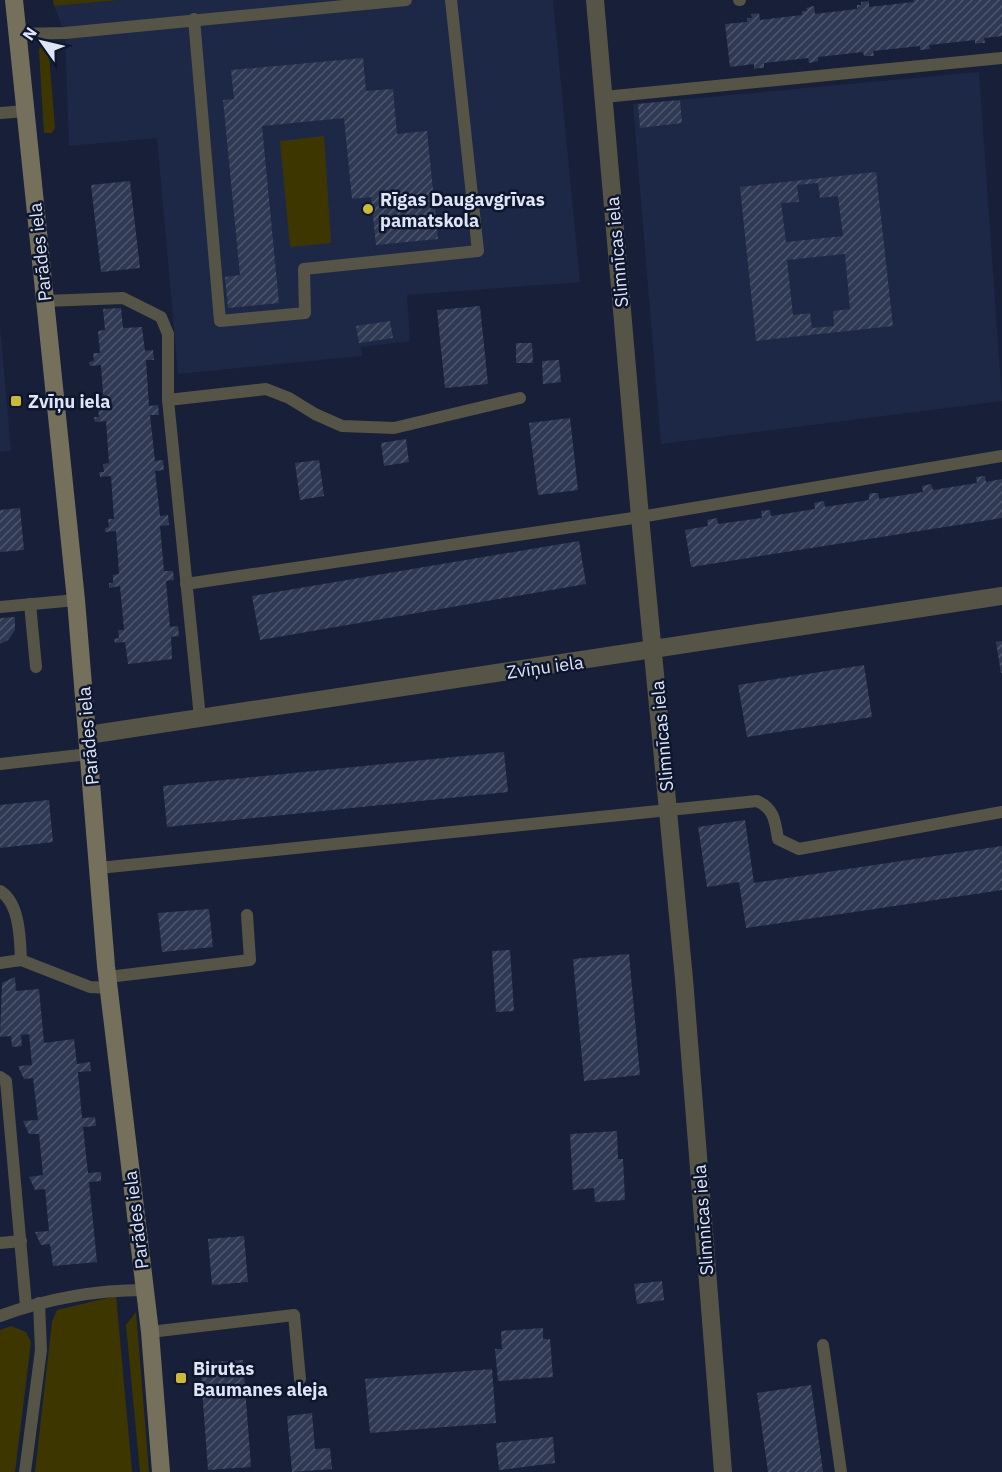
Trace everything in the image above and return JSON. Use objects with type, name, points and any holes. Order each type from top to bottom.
[{"type":"street","name":"Parādes iela","points":[[14,0],[76,600],[108,982],[150,1332],[161,1472]]},
{"type":"street","name":"Slimnīcas iela","points":[[595,0],[640,517],[684,979],[723,1472]]},
{"type":"street","name":"Zvīņu iela","points":[[89,744],[200,718],[654,651],[1002,596]]},
{"type":"lane","points":[[18,34],[65,33],[406,0]]},
{"type":"lane","points":[[194,19],[220,321],[305,313],[304,269],[478,251],[451,0]]},
{"type":"lane","points":[[604,97],[1002,58]]},
{"type":"lane","points":[[0,113],[26,111]]},
{"type":"lane","points":[[45,301],[123,298],[161,318],[168,334],[168,400],[200,718]]},
{"type":"lane","points":[[168,400],[266,389],[289,398],[315,414],[342,426],[394,428],[520,398]]},
{"type":"lane","points":[[186,584],[640,517],[1002,456]]},
{"type":"lane","points":[[0,607],[76,600]]},
{"type":"lane","points":[[30,604],[36,667]]},
{"type":"lane","points":[[0,764],[89,744]]},
{"type":"lane","points":[[99,868],[757,801],[768,806],[775,817],[778,839],[800,849],[1002,812]]},
{"type":"lane","points":[[0,891],[8,895],[17,920],[21,960]]},
{"type":"lane","points":[[0,963],[21,960],[90,987],[108,982],[250,960],[247,915]]},
{"type":"lane","points":[[0,1077],[6,1081],[21,1241],[41,1350],[24,1472]]},
{"type":"lane","points":[[0,1243],[21,1241]]},
{"type":"lane","points":[[0,1316],[32,1305],[118,1290],[145,1290]]},
{"type":"lane","points":[[150,1332],[294,1316],[300,1379]]},
{"type":"lane","points":[[823,1345],[841,1472]]},
{"type":"shaded area","points":[[53,0],[120,0],[54,6]]},
{"type":"shaded area","name":"Rīgas Daugavgrīvas pamatskola","points":[[120,0],[553,0],[580,282],[407,295],[410,341],[361,347],[362,356],[178,374],[157,138],[69,146],[65,33],[54,6]]},
{"type":"shaded area","points":[[48,43],[55,128],[52,133],[44,133],[39,50],[42,44]]},
{"type":"shaded area","points":[[979,72],[1002,401],[661,444],[633,104]]},
{"type":"shaded area","points":[[324,136],[331,243],[290,247],[280,141]]},
{"type":"shaded area","points":[[0,326],[11,451],[0,452]]},
{"type":"shaded area","points":[[116,1296],[132,1472],[35,1472],[52,1322],[57,1310]]},
{"type":"shaded area","points":[[136,1312],[149,1472],[140,1472],[126,1325]]},
{"type":"shaded area","points":[[11,1326],[26,1332],[31,1342],[15,1472],[0,1472],[0,1330]]},
{"type":"building","points":[[913,0],[1002,0],[1002,36],[984,38],[985,43],[975,44],[975,40],[929,45],[930,49],[920,50],[920,46],[873,51],[874,56],[864,56],[863,52],[818,57],[818,61],[809,63],[808,58],[764,63],[764,68],[754,69],[754,64],[730,67],[725,24],[747,22],[747,18],[752,18],[751,14],[759,13],[760,20],[802,15],[802,11],[807,11],[806,8],[814,6],[815,14],[857,9],[857,5],[861,5],[861,2],[869,1],[869,7],[914,2]]},
{"type":"building","points":[[363,58],[366,91],[393,89],[397,134],[427,131],[438,239],[376,245],[371,197],[352,199],[344,118],[262,126],[279,303],[228,308],[225,277],[240,275],[223,100],[234,99],[231,70]]},
{"type":"building","points":[[680,100],[682,123],[640,128],[638,104]]},
{"type":"building","points":[[876,172],[893,326],[756,341],[740,187]],"holes":[[[818,183],[820,198],[838,196],[843,236],[786,242],[781,203],[799,202],[797,185]],[[845,254],[850,309],[833,311],[834,326],[812,328],[810,313],[793,315],[787,260]]]},
{"type":"building","points":[[130,181],[140,268],[101,272],[91,185]]},
{"type":"building","points":[[480,306],[488,384],[445,388],[437,310]]},
{"type":"building","points":[[121,308],[123,328],[142,327],[145,351],[153,350],[154,360],[146,360],[149,406],[158,405],[159,415],[150,415],[155,461],[163,460],[164,470],[155,471],[160,516],[168,515],[169,525],[160,526],[164,571],[173,571],[174,580],[166,581],[170,627],[178,626],[179,636],[171,637],[172,659],[128,664],[125,642],[115,643],[114,639],[119,638],[118,630],[124,630],[120,586],[109,588],[109,583],[113,583],[113,575],[119,574],[116,531],[105,532],[105,528],[109,527],[108,519],[114,519],[111,476],[100,477],[99,472],[104,472],[103,464],[109,463],[106,421],[95,422],[94,417],[99,417],[98,409],[104,408],[101,365],[90,366],[89,362],[94,361],[93,353],[100,353],[98,331],[105,330],[103,309]]},
{"type":"building","points":[[390,321],[393,338],[359,343],[356,326]]},
{"type":"building","points":[[516,343],[532,343],[533,363],[516,363]]},
{"type":"building","points":[[559,360],[561,382],[543,384],[542,361]]},
{"type":"building","points":[[570,418],[578,490],[538,495],[529,423]]},
{"type":"building","points":[[406,439],[409,462],[384,466],[381,443]]},
{"type":"building","points":[[319,460],[324,496],[300,500],[295,463]]},
{"type":"building","points":[[985,476],[986,482],[1002,479],[1002,518],[691,567],[685,530],[708,526],[707,520],[717,518],[718,524],[762,518],[761,511],[770,510],[771,516],[815,509],[814,503],[824,501],[825,507],[869,500],[869,494],[873,493],[878,493],[879,499],[923,492],[922,486],[931,484],[933,490],[977,483],[976,477]]},
{"type":"building","points":[[20,508],[24,550],[0,552],[0,510]]},
{"type":"building","points":[[579,541],[586,584],[260,640],[252,596]]},
{"type":"building","points":[[15,617],[15,630],[8,640],[0,644],[0,618]]},
{"type":"building","points":[[1002,641],[1002,673],[1001,673],[996,642]]},
{"type":"building","points":[[864,665],[872,717],[747,737],[738,685]]},
{"type":"building","points":[[504,752],[508,792],[167,827],[163,786]]},
{"type":"building","points":[[49,800],[53,842],[0,848],[0,805]]},
{"type":"building","points":[[745,820],[754,883],[1002,846],[1002,890],[746,928],[739,882],[707,887],[698,827]]},
{"type":"building","points":[[209,909],[213,947],[162,952],[158,913]]},
{"type":"building","points":[[510,950],[514,1011],[496,1012],[492,951]]},
{"type":"building","points":[[629,954],[640,1075],[584,1081],[573,959]]},
{"type":"building","points":[[15,977],[16,991],[39,989],[44,1043],[74,1039],[77,1064],[90,1062],[91,1071],[78,1072],[82,1118],[95,1117],[96,1126],[83,1127],[88,1173],[101,1172],[101,1181],[89,1182],[97,1262],[53,1266],[50,1244],[41,1245],[35,1232],[49,1231],[45,1189],[35,1190],[29,1177],[43,1175],[39,1134],[29,1134],[23,1121],[38,1120],[33,1078],[24,1079],[18,1066],[32,1065],[29,1034],[21,1035],[22,1046],[12,1047],[11,1036],[0,1037],[2,983]]},
{"type":"building","points":[[617,1131],[618,1159],[623,1159],[625,1200],[595,1202],[594,1188],[573,1190],[570,1134]]},
{"type":"building","points":[[244,1236],[248,1282],[212,1285],[208,1239]]},
{"type":"building","points":[[662,1281],[664,1300],[637,1304],[634,1284]]},
{"type":"building","points":[[543,1328],[543,1339],[550,1339],[553,1377],[498,1381],[495,1349],[502,1349],[501,1331]]},
{"type":"building","points":[[243,1360],[251,1467],[208,1470],[200,1363]]},
{"type":"building","points":[[492,1369],[496,1423],[370,1433],[365,1379]]},
{"type":"building","points":[[811,1385],[823,1472],[768,1472],[757,1393]]},
{"type":"building","points":[[312,1413],[315,1449],[330,1448],[332,1469],[292,1472],[287,1416]]},
{"type":"building","points":[[553,1437],[555,1463],[499,1470],[496,1443]]},
{"type":"place","name":"Rīgas Daugavgrīvas pamatskola","points":[[368,209]]},
{"type":"place","name":"Zvīņu iela","points":[[16,401]]},
{"type":"place","name":"Birutas Baumanes aleja","points":[[181,1378]]}]
